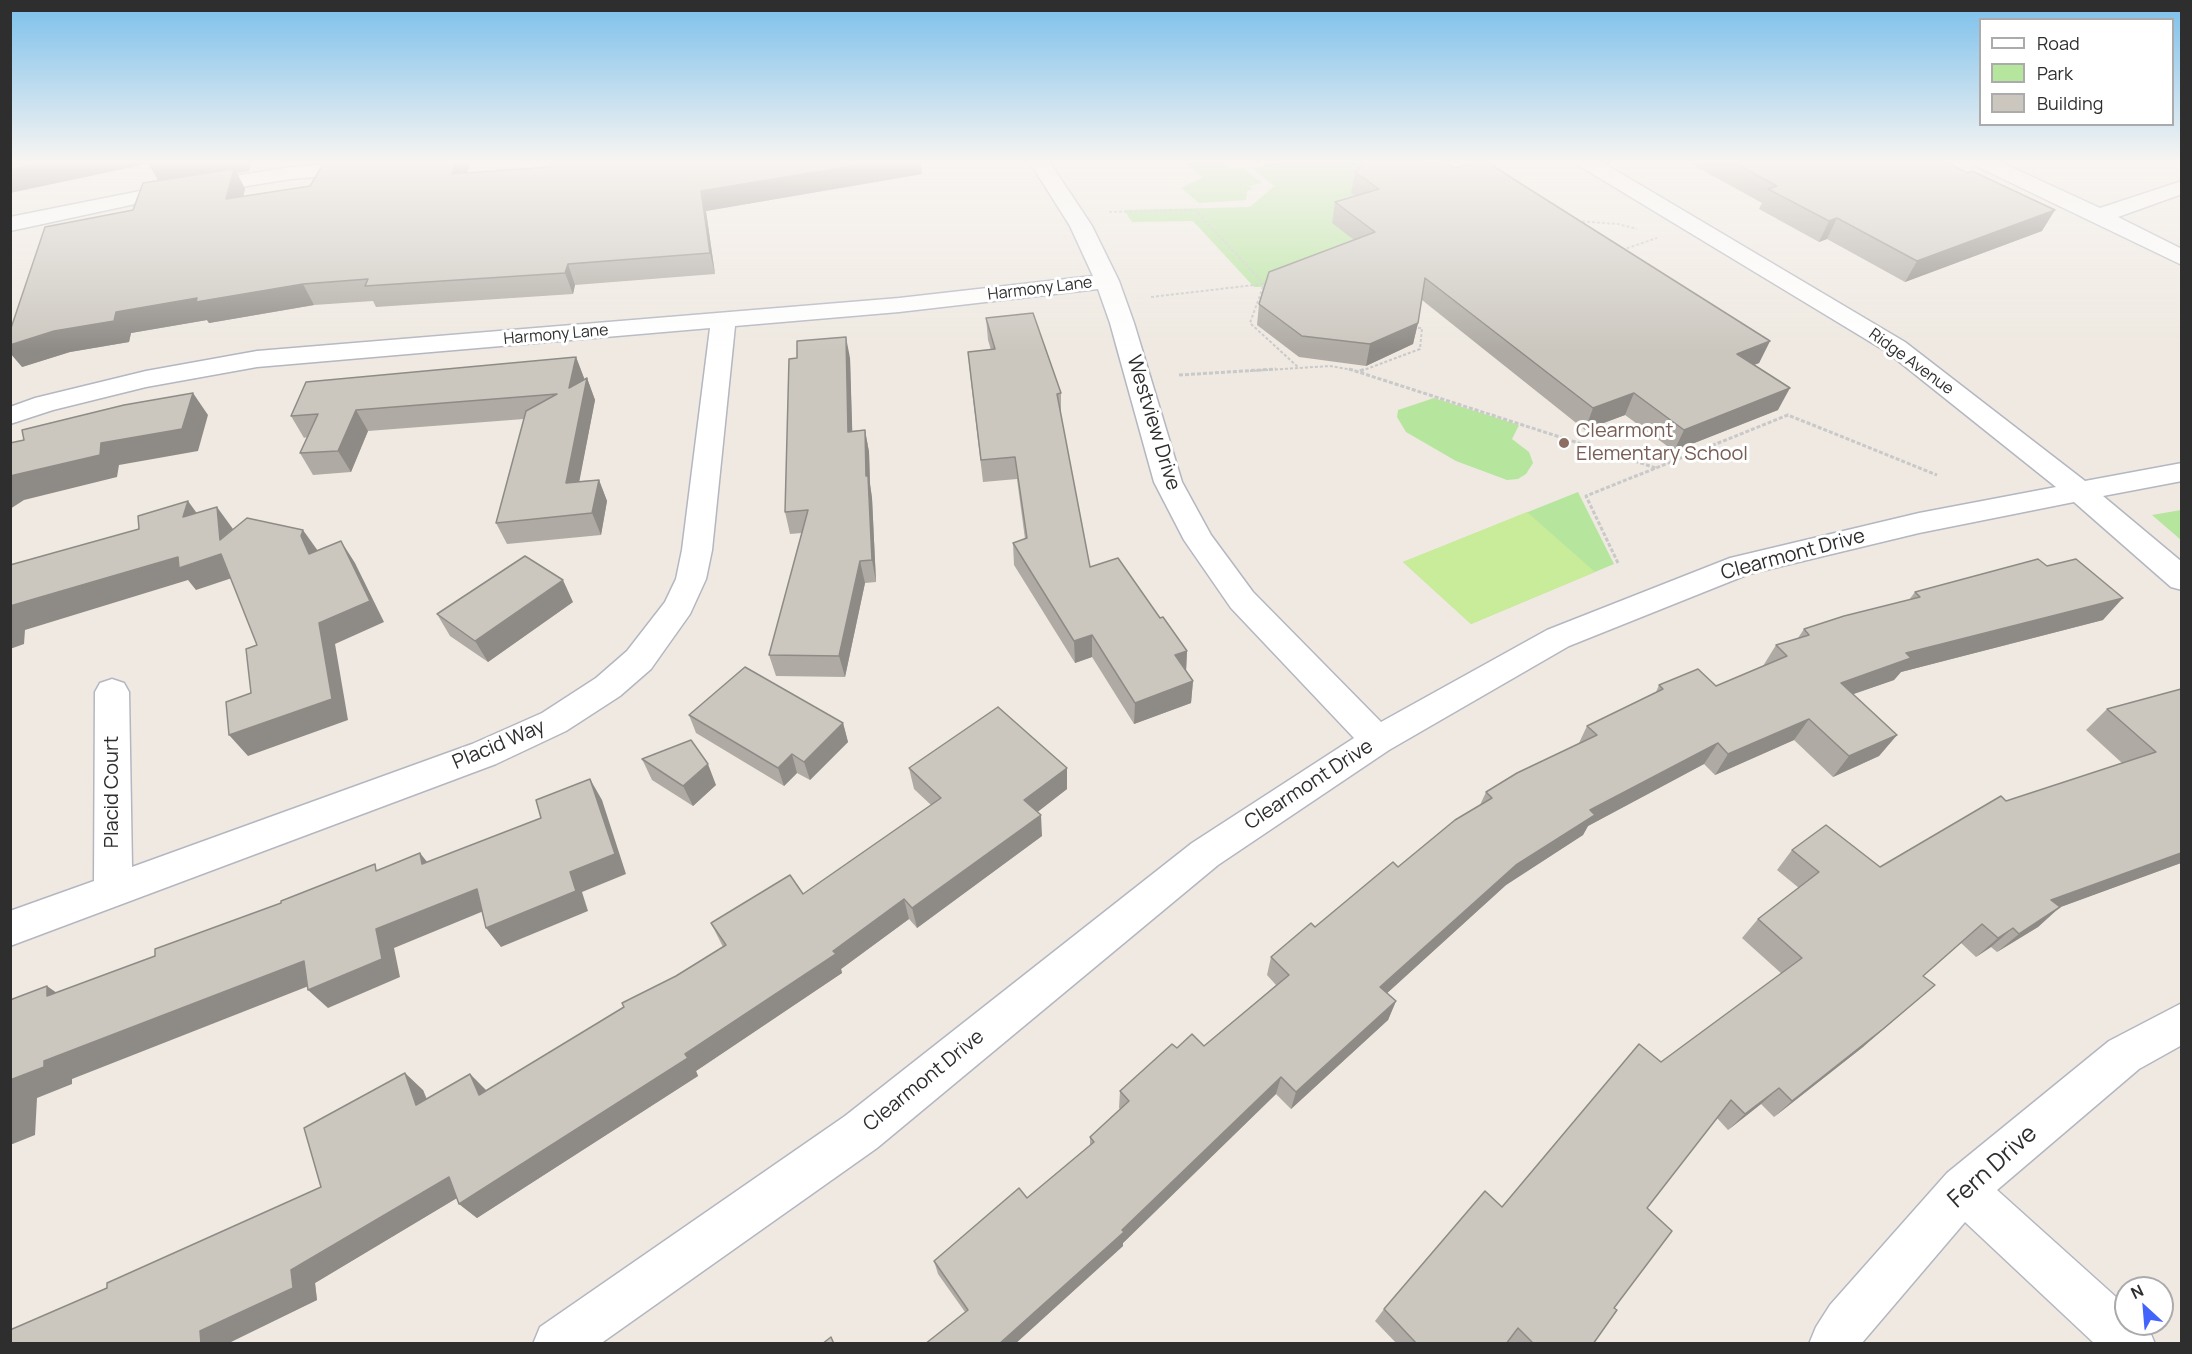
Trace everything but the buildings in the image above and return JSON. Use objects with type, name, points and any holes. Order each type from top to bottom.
[{"type":"street","name":"Westview Drive","points":[[1081,224],[1107,281],[1122,323],[1168,482],[1199,540],[1242,600],[1377,740]]},
{"type":"street","name":"Ridge Avenue","points":[[1691,224],[1896,347],[2079,491],[2181,579]]},
{"type":"street","points":[[2115,224],[2181,258]]},
{"type":"street","name":"Harmony Lane","points":[[10,416],[45,404],[146,379],[257,359],[899,305],[1107,281]]},
{"type":"street","name":"Placid Way","points":[[10,929],[484,754],[554,722],[608,687],[639,660],[679,606],[691,579],[697,550],[723,321]]},
{"type":"street","name":"Clearmont Drive","points":[[557,1344],[861,1132],[1205,854],[1377,740],[1558,638],[1741,565],[1919,523],[2181,472]]},
{"type":"street","name":"Placid Court","points":[[112,692],[113,891]]},
{"type":"street","name":"Fern Drive","points":[[1833,1344],[1846,1322],[1963,1189],[2124,1055],[2181,1022]]},
{"type":"street","points":[[1963,1189],[2131,1344]]},
{"type":"path","points":[[1208,224],[1264,284]]},
{"type":"path","points":[[1619,224],[1638,229]]},
{"type":"path","points":[[1617,251],[1667,235]]},
{"type":"path","points":[[1150,297],[1274,283]]},
{"type":"path","points":[[1264,284],[1250,323],[1299,368]]},
{"type":"path","points":[[1360,371],[1420,349],[1422,328],[1416,328]]},
{"type":"path","points":[[1179,375],[1330,366],[1360,371],[1656,468]]},
{"type":"path","points":[[1618,563],[1586,496],[1788,415],[1937,475]]},
{"type":"green space","points":[[1196,224],[1382,224],[1414,285],[1254,287]]},
{"type":"green space","points":[[1434,398],[1519,425],[1512,439],[1529,452],[1533,463],[1526,474],[1518,479],[1507,480],[1456,461],[1406,432],[1397,417],[1398,410]]},
{"type":"green space","points":[[1578,492],[1614,564],[1471,624],[1403,562]]},
{"type":"green space","points":[[2181,510],[2181,540],[2152,515]]},
{"type":"green space","points":[[1527,512],[1595,572],[1471,624],[1403,562]]},
{"type":"place","name":"Clearmont Elementary School","points":[[1564,443]]}]
